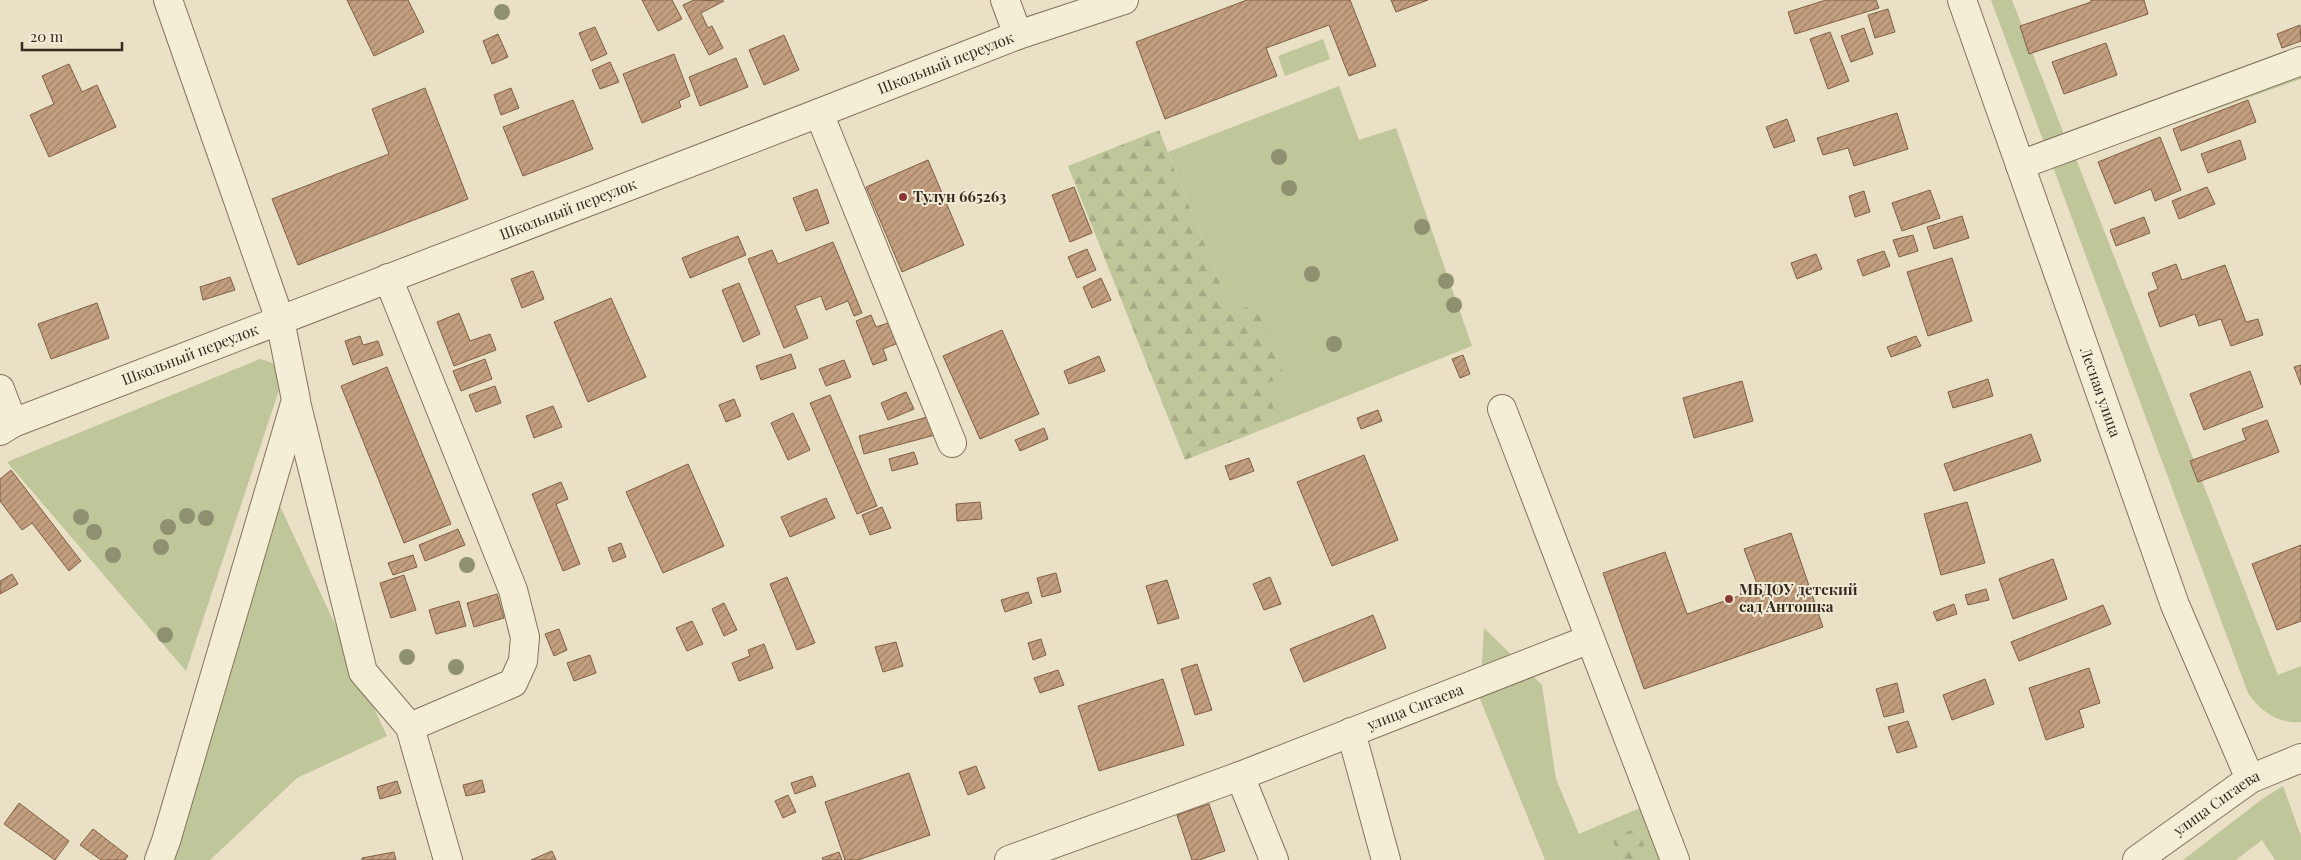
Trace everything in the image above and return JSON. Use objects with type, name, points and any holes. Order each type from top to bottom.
[{"type":"street","points":[[168,0],[280,320],[296,400],[363,672],[410,727],[448,860]]},
{"type":"street","points":[[1005,0],[1018,35]]},
{"type":"street","name":"Школьный переулок","points":[[0,389],[6,427],[1018,35],[1124,0]]},
{"type":"street","name":"Лесная улица","points":[[1962,0],[2175,605],[2250,779]]},
{"type":"street","points":[[2020,165],[2301,61]]},
{"type":"street","points":[[819,113],[952,443]]},
{"type":"street","points":[[388,278],[513,590],[525,637],[523,661],[513,683],[410,727]]},
{"type":"street","points":[[159,860],[296,400]]},
{"type":"street","points":[[1502,409],[1675,860]]},
{"type":"street","name":"улица Сигаева","points":[[1009,860],[1240,776],[1590,639]]},
{"type":"street","points":[[1351,732],[1386,860]]},
{"type":"street","name":"улица Сигаева","points":[[2137,860],[2250,779],[2298,767]]},
{"type":"street","points":[[1240,776],[1274,860]]},
{"type":"green space","points":[[1991,0],[2012,0],[2065,137],[2301,46],[2301,79],[2076,159],[2278,675],[2301,666],[2301,722],[2285,721],[2270,715],[2248,693]]},
{"type":"green space","points":[[1323,39],[1330,59],[1285,76],[1278,56]]},
{"type":"green space","points":[[1339,86],[1359,140],[1396,128],[1472,346],[1279,423],[1264,384],[1285,376],[1256,304],[1232,313],[1168,152]]},
{"type":"green space","points":[[1159,130],[1232,313],[1256,303],[1285,376],[1265,384],[1279,423],[1185,460],[1068,166]]},
{"type":"green space","points":[[260,359],[274,365],[283,378],[186,671],[7,462]]},
{"type":"green space","points":[[280,506],[387,736],[297,778],[210,860],[174,860]]},
{"type":"green space","points":[[1484,628],[1542,685],[1556,779],[1579,834],[1640,808],[1664,860],[1651,860],[1636,827],[1612,839],[1621,860],[1545,860],[1480,699]]},
{"type":"green space","points":[[2283,786],[2301,836],[2301,860],[2275,860],[2262,840],[2236,860],[2183,860],[2261,800]]},
{"type":"green space","points":[[1636,827],[1651,860],[1621,860],[1612,839]]},
{"type":"building","points":[[347,0],[408,0],[424,32],[374,56]]},
{"type":"building","points":[[642,0],[672,0],[682,19],[658,31]]},
{"type":"building","points":[[694,0],[724,1],[701,13],[708,28],[712,26],[723,48],[709,55],[683,5]]},
{"type":"building","points":[[1247,0],[1350,0],[1376,66],[1349,76],[1329,25],[1266,48],[1277,76],[1165,119],[1136,42]]},
{"type":"building","points":[[1391,0],[1428,0],[1396,12]]},
{"type":"building","points":[[1826,0],[1876,0],[1879,8],[1795,34],[1788,12]]},
{"type":"building","points":[[2091,0],[2144,0],[2148,14],[2029,54],[2020,26],[2091,2]]},
{"type":"building","points":[[1888,9],[1895,32],[1875,38],[1868,15]]},
{"type":"building","points":[[2300,25],[2301,41],[2282,48],[2277,34]]},
{"type":"building","points":[[595,27],[607,54],[591,61],[579,33]]},
{"type":"building","points":[[1864,28],[1873,54],[1851,62],[1841,36]]},
{"type":"building","points":[[1830,32],[1849,81],[1828,89],[1810,39]]},
{"type":"building","points":[[498,34],[508,57],[492,64],[483,41]]},
{"type":"building","points":[[784,35],[799,70],[764,85],[749,50]]},
{"type":"building","points":[[2106,43],[2117,75],[2064,94],[2052,62]]},
{"type":"building","points":[[674,54],[690,96],[679,101],[681,107],[642,123],[623,74]]},
{"type":"building","points":[[736,58],[748,87],[700,106],[689,77]]},
{"type":"building","points":[[610,62],[619,82],[600,89],[592,70]]},
{"type":"building","points":[[69,64],[82,92],[97,85],[116,127],[49,157],[30,115],[54,104],[42,76]]},
{"type":"building","points":[[425,88],[468,199],[298,265],[272,199],[389,154],[372,109]]},
{"type":"building","points":[[511,88],[519,108],[501,115],[494,95]]},
{"type":"building","points":[[573,100],[593,149],[523,176],[503,127]]},
{"type":"building","points":[[2248,100],[2256,122],[2181,151],[2173,129]]},
{"type":"building","points":[[1897,113],[1908,149],[1854,166],[1848,148],[1823,155],[1817,138]]},
{"type":"building","points":[[1787,119],[1795,141],[1774,148],[1766,127]]},
{"type":"building","points":[[2160,137],[2181,190],[2155,201],[2151,189],[2115,204],[2098,162]]},
{"type":"building","points":[[2240,140],[2246,159],[2208,173],[2201,154]]},
{"type":"building","points":[[928,160],[964,245],[902,272],[866,187]]},
{"type":"building","points":[[1074,187],[1092,233],[1070,242],[1052,195]]},
{"type":"building","points":[[2207,187],[2215,204],[2179,219],[2172,201]]},
{"type":"building","points":[[817,189],[829,223],[806,231],[793,198]]},
{"type":"building","points":[[1930,190],[1940,218],[1902,231],[1892,203]]},
{"type":"building","points":[[1864,191],[1870,212],[1855,217],[1849,196]]},
{"type":"building","points":[[1962,216],[1969,238],[1934,249],[1927,227]]},
{"type":"building","points":[[2144,217],[2150,233],[2116,246],[2110,230]]},
{"type":"building","points":[[1913,235],[1918,251],[1899,257],[1893,240]]},
{"type":"building","points":[[738,236],[746,255],[690,278],[682,258]]},
{"type":"building","points":[[833,242],[862,313],[854,316],[848,301],[826,310],[821,296],[795,306],[808,338],[784,348],[748,259],[772,250],[778,264]]},
{"type":"building","points":[[1087,249],[1096,270],[1077,278],[1068,257]]},
{"type":"building","points":[[1884,251],[1890,266],[1863,276],[1857,260]]},
{"type":"building","points":[[1816,254],[1822,269],[1797,279],[1791,263]]},
{"type":"building","points":[[1952,258],[1972,321],[1928,336],[1907,272]]},
{"type":"building","points":[[2176,264],[2182,280],[2225,265],[2246,322],[2258,319],[2263,335],[2231,346],[2221,319],[2199,326],[2195,314],[2160,327],[2148,293],[2158,289],[2152,273]]},
{"type":"building","points":[[533,271],[544,299],[522,308],[511,279]]},
{"type":"building","points":[[230,277],[235,290],[203,300],[200,287]]},
{"type":"building","points":[[1101,278],[1111,300],[1092,308],[1083,287]]},
{"type":"building","points":[[739,283],[760,334],[743,342],[722,290]]},
{"type":"building","points":[[611,298],[646,377],[588,402],[554,322]]},
{"type":"building","points":[[97,303],[109,338],[51,359],[38,324]]},
{"type":"building","points":[[459,313],[470,341],[490,334],[496,350],[454,366],[437,322]]},
{"type":"building","points":[[871,315],[876,327],[894,321],[901,342],[883,349],[887,360],[873,365],[856,321]]},
{"type":"building","points":[[1002,330],[1039,414],[980,439],[943,356]]},
{"type":"building","points":[[360,336],[363,345],[378,341],[383,355],[353,365],[345,341]]},
{"type":"building","points":[[1916,336],[1921,346],[1891,357],[1887,347]]},
{"type":"building","points":[[791,354],[796,368],[761,380],[756,366]]},
{"type":"building","points":[[1463,355],[1470,374],[1460,378],[1452,359]]},
{"type":"building","points":[[1099,356],[1105,371],[1069,384],[1064,371]]},
{"type":"building","points":[[485,359],[492,379],[461,391],[453,371]]},
{"type":"building","points":[[844,360],[851,377],[826,386],[819,369]]},
{"type":"building","points":[[2301,365],[2301,385],[2294,367]]},
{"type":"building","points":[[387,367],[451,524],[404,543],[341,386]]},
{"type":"building","points":[[2250,371],[2263,407],[2204,430],[2190,394]]},
{"type":"building","points":[[1988,379],[1993,396],[1953,408],[1948,392]]},
{"type":"building","points":[[1742,381],[1753,421],[1694,438],[1683,398]]},
{"type":"building","points":[[495,386],[501,403],[476,412],[469,395]]},
{"type":"building","points":[[906,392],[914,409],[888,420],[881,403]]},
{"type":"building","points":[[830,395],[877,506],[857,514],[810,403]]},
{"type":"building","points":[[734,399],[741,416],[726,422],[719,405]]},
{"type":"building","points":[[553,406],[562,427],[534,438],[526,416]]},
{"type":"building","points":[[1378,410],[1382,421],[1361,429],[1357,418]]},
{"type":"building","points":[[793,413],[810,450],[788,460],[771,423]]},
{"type":"building","points":[[931,416],[935,435],[864,454],[859,436]]},
{"type":"building","points":[[2267,420],[2279,452],[2198,482],[2190,461],[2246,440],[2242,429]]},
{"type":"building","points":[[1044,428],[1048,439],[1020,451],[1015,440]]},
{"type":"building","points":[[2031,434],[2041,461],[1954,491],[1944,464]]},
{"type":"building","points":[[914,452],[918,464],[892,471],[889,459]]},
{"type":"building","points":[[1364,455],[1398,540],[1332,566],[1297,482]]},
{"type":"building","points":[[1249,458],[1254,471],[1230,480],[1225,466]]},
{"type":"building","points":[[688,464],[724,546],[663,573],[626,492]]},
{"type":"building","points":[[11,470],[81,561],[69,571],[32,523],[22,530],[0,501],[0,479]]},
{"type":"building","points":[[561,482],[568,499],[556,504],[580,564],[563,571],[532,494]]},
{"type":"building","points":[[826,498],[835,518],[790,537],[781,517]]},
{"type":"building","points":[[980,502],[982,519],[957,521],[956,504]]},
{"type":"building","points":[[1967,502],[1985,563],[1941,575],[1924,514]]},
{"type":"building","points":[[882,507],[891,528],[870,535],[862,515]]},
{"type":"building","points":[[458,529],[465,545],[425,561],[419,545]]},
{"type":"building","points":[[1791,533],[1823,627],[1644,689],[1603,573],[1665,552],[1687,614],[1759,589],[1744,549]]},
{"type":"building","points":[[621,543],[626,557],[613,562],[608,548]]},
{"type":"building","points":[[2301,545],[2301,621],[2277,630],[2252,564]]},
{"type":"building","points":[[413,555],[417,567],[393,575],[388,563]]},
{"type":"building","points":[[2053,559],[2067,599],[2013,619],[1999,579]]},
{"type":"building","points":[[1056,573],[1061,592],[1042,597],[1037,578]]},
{"type":"building","points":[[12,574],[18,584],[0,594],[0,581]]},
{"type":"building","points":[[404,575],[416,610],[391,618],[380,583]]},
{"type":"building","points":[[787,577],[815,643],[797,650],[770,584]]},
{"type":"building","points":[[1270,577],[1281,604],[1264,610],[1253,584]]},
{"type":"building","points":[[1167,580],[1179,618],[1158,624],[1146,586]]},
{"type":"building","points":[[1986,589],[1989,600],[1968,605],[1965,595]]},
{"type":"building","points":[[1028,592],[1032,603],[1005,612],[1001,600]]},
{"type":"building","points":[[497,594],[504,618],[474,627],[467,603]]},
{"type":"building","points":[[459,601],[466,626],[436,634],[429,610]]},
{"type":"building","points":[[724,603],[737,630],[724,636],[712,609]]},
{"type":"building","points":[[1954,604],[1957,614],[1937,621],[1933,612]]},
{"type":"building","points":[[2103,605],[2111,624],[2019,661],[2011,642]]},
{"type":"building","points":[[1373,615],[1386,648],[1304,682],[1290,649]]},
{"type":"building","points":[[692,621],[703,644],[687,651],[676,628]]},
{"type":"building","points":[[559,629],[567,650],[554,656],[545,634]]},
{"type":"building","points":[[1041,639],[1046,655],[1033,660],[1028,643]]},
{"type":"building","points":[[896,642],[903,666],[883,672],[875,647]]},
{"type":"building","points":[[764,644],[773,668],[739,681],[732,663],[750,656],[748,650]]},
{"type":"building","points":[[590,655],[596,673],[574,681],[567,663]]},
{"type":"building","points":[[1197,664],[1212,710],[1195,715],[1181,669]]},
{"type":"building","points":[[2089,668],[2100,703],[2079,710],[2084,727],[2046,740],[2029,688]]},
{"type":"building","points":[[1058,670],[1064,685],[1040,693],[1034,678]]},
{"type":"building","points":[[1163,679],[1184,745],[1099,771],[1078,706]]},
{"type":"building","points":[[1985,679],[1994,704],[1952,720],[1943,695]]},
{"type":"building","points":[[1897,683],[1904,712],[1884,717],[1876,689]]},
{"type":"building","points":[[1908,721],[1917,747],[1897,753],[1888,727]]},
{"type":"building","points":[[976,766],[985,788],[968,795],[959,772]]},
{"type":"building","points":[[909,773],[930,835],[858,860],[845,860],[825,802]]},
{"type":"building","points":[[812,776],[816,786],[795,794],[791,783]]},
{"type":"building","points":[[482,780],[485,792],[466,796],[463,785]]},
{"type":"building","points":[[397,781],[401,793],[380,799],[377,787]]},
{"type":"building","points":[[788,795],[796,812],[783,818],[775,801]]},
{"type":"building","points":[[19,803],[69,841],[55,860],[4,824]]},
{"type":"building","points":[[1209,804],[1225,851],[1199,860],[1192,860],[1177,815]]},
{"type":"building","points":[[93,829],[128,856],[125,860],[101,860],[80,845]]},
{"type":"building","points":[[552,851],[556,860],[531,860]]},
{"type":"building","points":[[394,852],[396,860],[362,860],[362,858]]},
{"type":"building","points":[[839,852],[842,860],[823,860],[822,858]]},
{"type":"place","name":"Тулун 665263","points":[[903,197]]},
{"type":"place","name":"МБДОУ детский сад Антошка","points":[[1729,599]]}]
